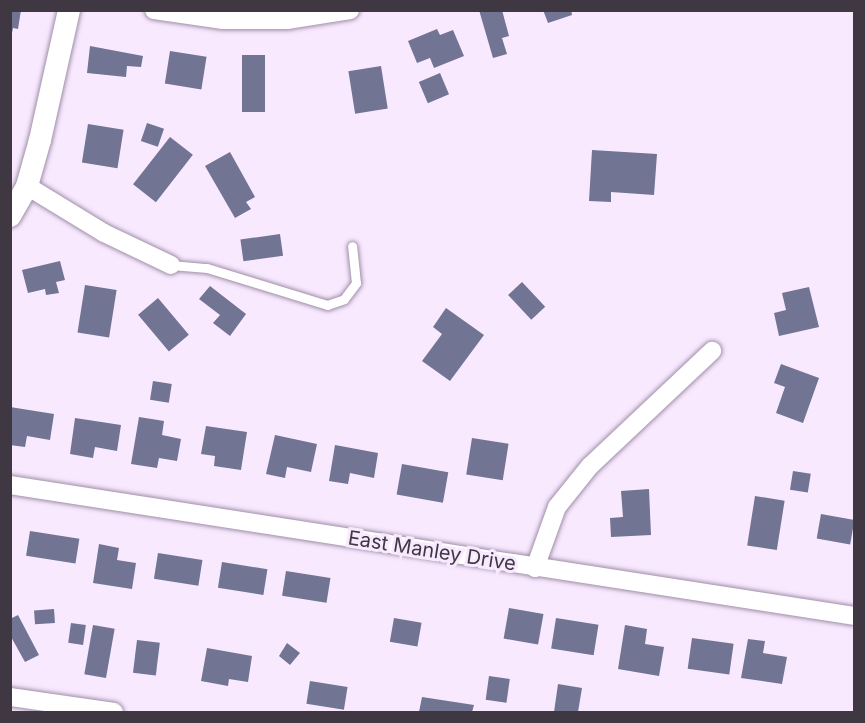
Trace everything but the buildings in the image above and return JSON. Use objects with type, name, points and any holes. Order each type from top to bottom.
[{"type":"street","points":[[10,216],[27,186],[69,10]]},
{"type":"street","points":[[154,10],[223,20],[266,20],[350,10]]},
{"type":"street","points":[[27,186],[104,233],[171,265]]},
{"type":"street","points":[[536,568],[557,507],[583,474],[657,399],[712,351]]},
{"type":"street","name":"East Manley Drive","points":[[10,485],[855,616]]},
{"type":"street","points":[[10,697],[42,707],[114,712]]},
{"type":"lane","points":[[171,265],[207,268],[327,305],[344,299],[356,283],[352,246]]}]
